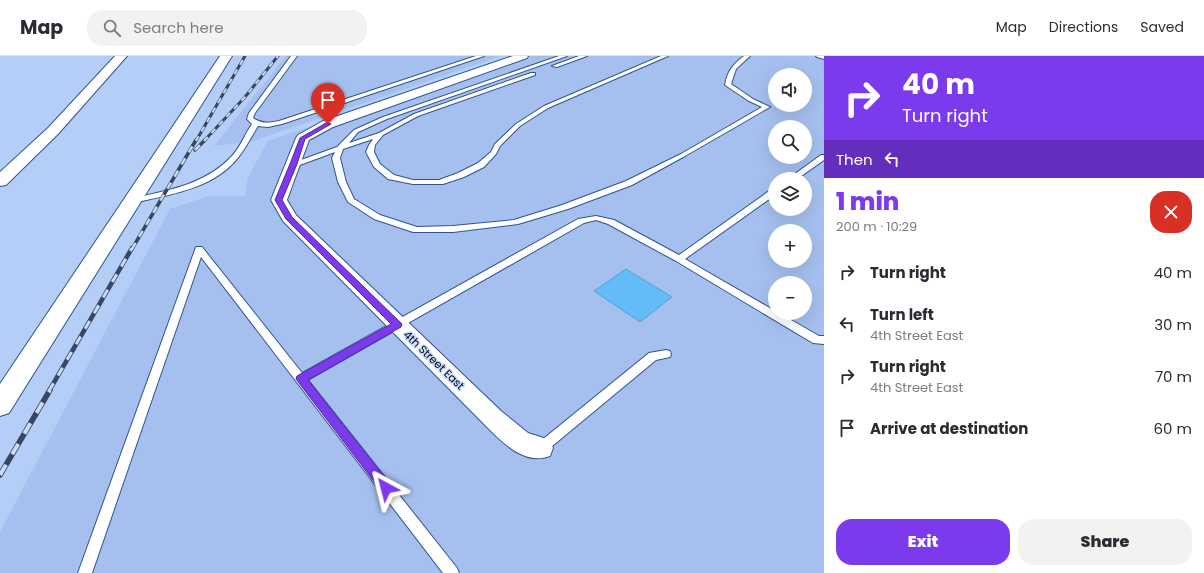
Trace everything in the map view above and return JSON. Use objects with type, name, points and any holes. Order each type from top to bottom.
[{"type":"highway","points":[[0,181],[53,131],[121,56]]},
{"type":"highway","points":[[0,405],[226,56]]},
{"type":"street","name":"4th Street East","points":[[523,56],[328,124],[303,138],[279,200],[289,218],[493,418],[521,443],[541,448]]},
{"type":"lane","points":[[294,56],[252,113],[250,119],[256,124],[280,124],[481,56]]},
{"type":"lane","points":[[564,56],[373,122],[356,131],[340,148],[336,158],[342,182],[351,200],[377,216],[416,230],[453,229],[515,222],[565,207],[629,183],[683,155],[767,107],[738,93],[728,85],[729,75],[737,63],[747,56]]},
{"type":"lane","points":[[548,69],[584,56]]},
{"type":"lane","points":[[381,134],[372,145],[370,152],[377,164],[392,177],[413,182],[440,182],[461,176],[481,165],[494,153],[497,145],[518,124],[546,107],[665,56]]},
{"type":"lane","points":[[819,56],[824,57]]},
{"type":"lane","points":[[294,164],[381,134],[416,115],[540,71]]},
{"type":"lane","points":[[133,201],[200,182],[221,170],[234,158],[256,124]]},
{"type":"lane","points":[[802,172],[824,157]]},
{"type":"lane","points":[[679,259],[768,196]]},
{"type":"lane","points":[[301,379],[581,221],[596,218],[611,222],[679,259],[817,340],[824,340]]},
{"type":"lane","points":[[85,573],[199,249],[452,573]]},
{"type":"lane","points":[[541,448],[653,356],[666,354]]},
{"type":"shaded area","points":[[286,56],[501,56],[259,139],[257,141],[214,146]]},
{"type":"shaded area","points":[[514,56],[824,56],[824,573],[0,573],[0,532],[170,209],[209,196],[245,196],[248,177],[268,141]]},
{"type":"building","points":[[626,269],[672,297],[640,322],[594,291]]},
{"type":"railway","points":[[196,141],[245,56]]},
{"type":"railway","points":[[204,141],[245,97],[278,56]]},
{"type":"railway","points":[[132,249],[196,140]]},
{"type":"railway","points":[[195,150],[204,141]]},
{"type":"railway","points":[[49,391],[132,248]]},
{"type":"railway","points":[[0,475],[50,390]]},
{"type":"route","points":[[328,124],[303,138],[279,200],[289,218],[398,324],[301,379],[386,488]]}]
